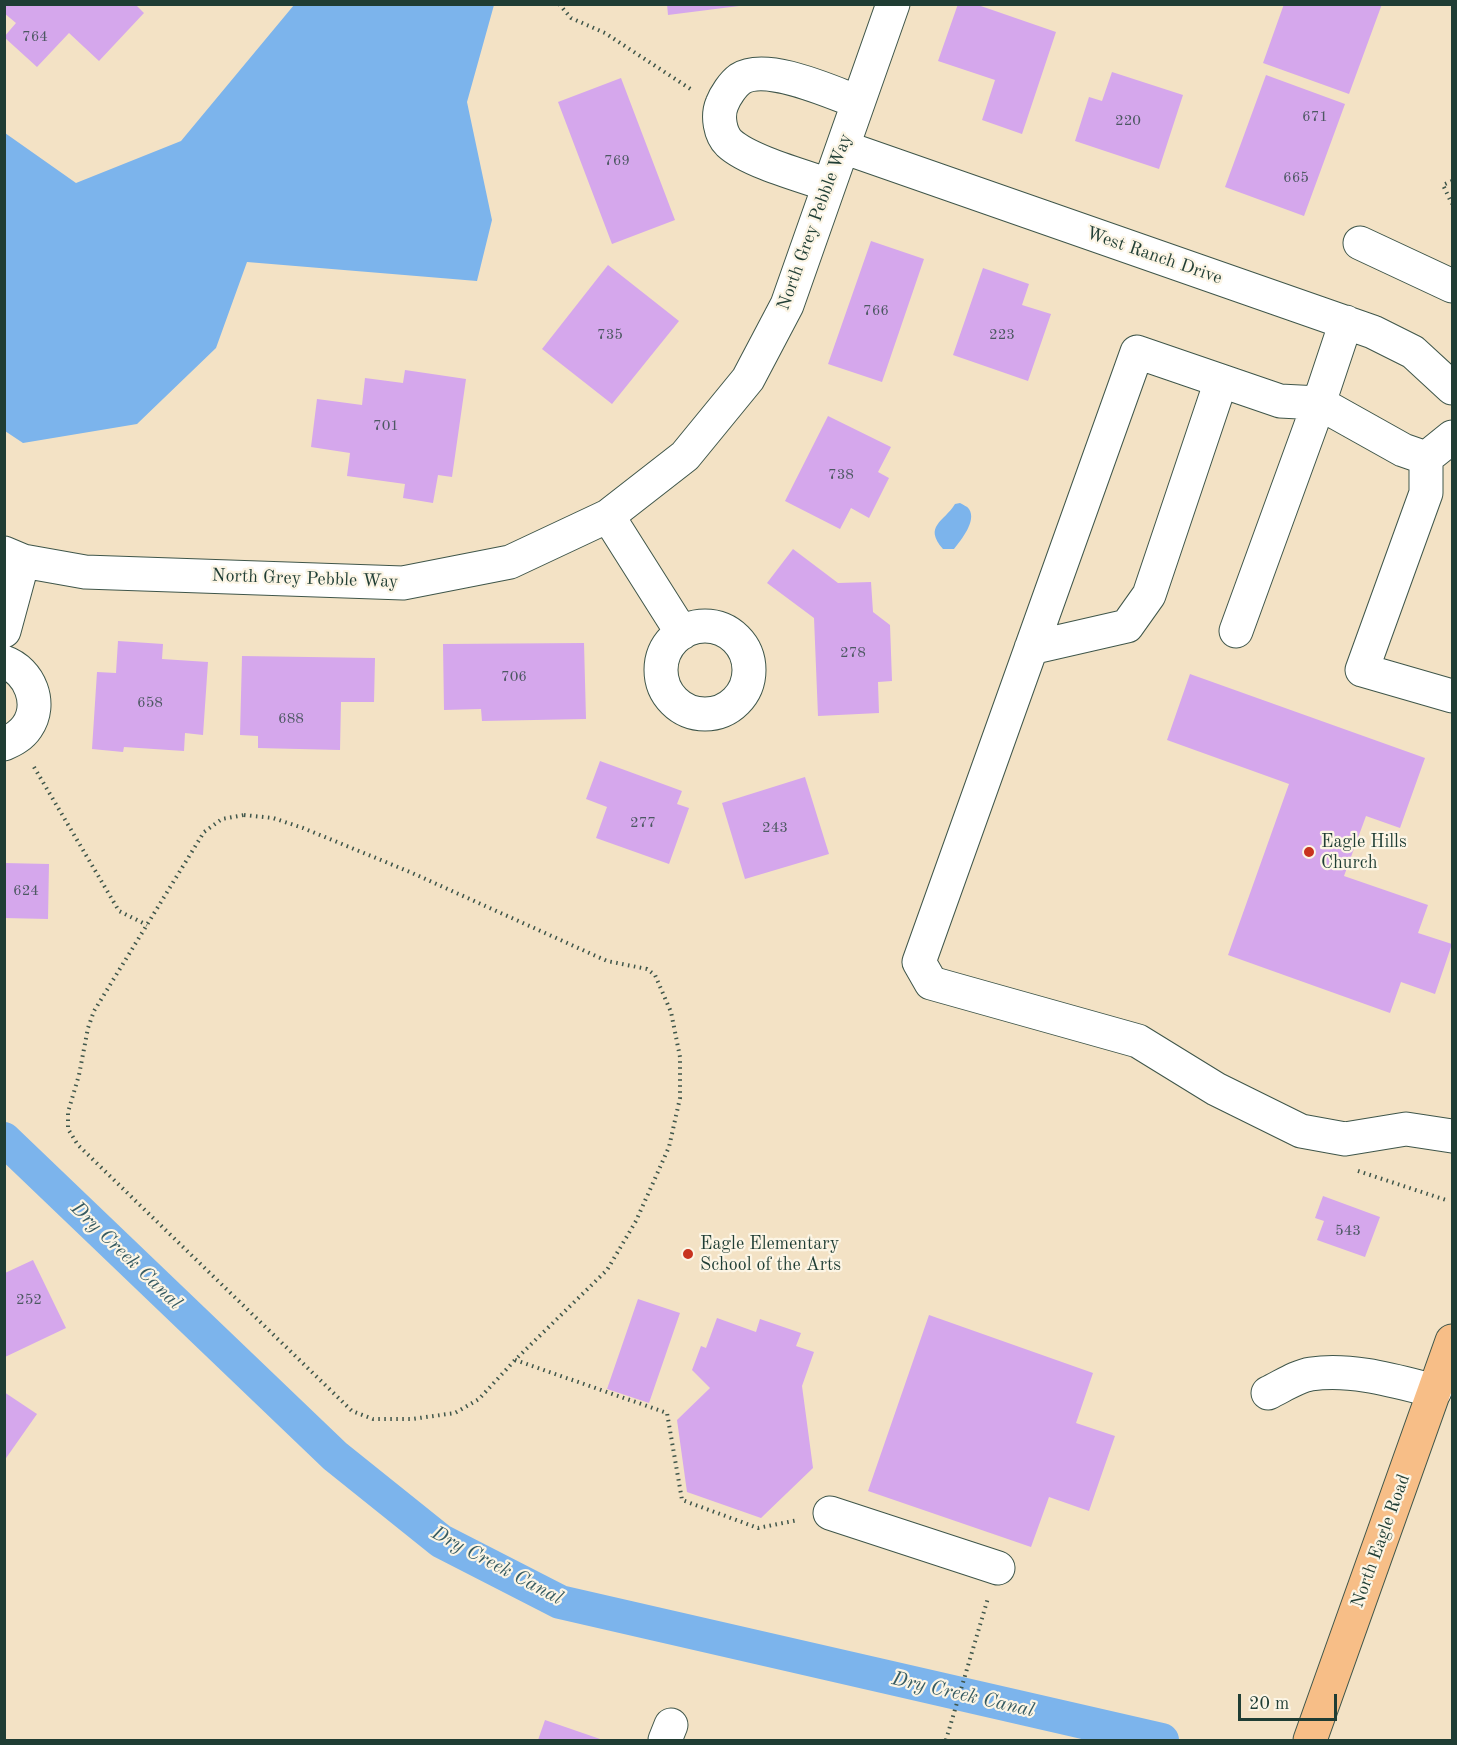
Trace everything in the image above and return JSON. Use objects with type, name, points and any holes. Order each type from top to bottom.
[{"type":"main road","name":"North Eagle Road","points":[[1310,1740],[1446,1369]]},
{"type":"street","name":"North Grey Pebble Way","points":[[14,557],[85,572],[403,584],[510,562],[608,516],[685,456],[748,379],[787,305],[892,4]]},
{"type":"street","points":[[829,185],[743,153],[727,141],[719,123],[721,105],[741,78],[762,74],[782,75],[858,102]]},
{"type":"street","name":"West Ranch Drive","points":[[843,147],[1373,332],[1413,352],[1452,388]]},
{"type":"street","points":[[1360,243],[1452,286]]},
{"type":"street","points":[[1236,631],[1346,322]]},
{"type":"street","points":[[1426,458],[1403,450],[1319,403],[1280,401],[1137,352],[919,962],[931,983],[1138,1041],[1216,1089],[1301,1131],[1345,1139],[1406,1129],[1452,1136]]},
{"type":"street","points":[[1031,648],[1127,626],[1149,595],[1221,381]]},
{"type":"street","points":[[1452,436],[1426,458],[1426,494],[1362,670],[1452,696]]},
{"type":"street","points":[[608,516],[682,633]]},
{"type":"street","points":[[4,631],[14,557]]},
{"type":"street","points":[[4,662],[22,672],[30,684],[34,699],[33,713],[27,726],[18,737],[4,744]]},
{"type":"street","points":[[1268,1394],[1308,1374],[1382,1377],[1446,1369]]},
{"type":"street","points":[[830,1513],[998,1568]]},
{"type":"path","points":[[559,4],[571,18],[605,33],[692,90]]},
{"type":"path","points":[[1452,181],[1443,185],[1452,204]]},
{"type":"path","points":[[34,767],[119,911],[147,925]]},
{"type":"path","points":[[244,815],[273,818],[303,828],[410,872],[607,962],[647,969],[655,975],[671,1012],[681,1057],[680,1098],[669,1147],[636,1221],[607,1270],[515,1360],[479,1399],[454,1413],[412,1419],[373,1419],[352,1411],[78,1145],[68,1130],[68,1112],[79,1076],[88,1028],[94,1011],[147,925],[204,832],[222,819],[244,815]]},
{"type":"path","points":[[1355,1170],[1449,1201]]},
{"type":"path","points":[[515,1360],[667,1413],[682,1500],[758,1528],[830,1513]]},
{"type":"path","points":[[946,1740],[998,1568]]},
{"type":"water","points":[[294,5],[494,5],[467,102],[492,220],[477,281],[247,262],[216,348],[137,424],[23,443],[5,431],[5,133],[76,183],[181,141]]},
{"type":"water","points":[[960,503],[969,509],[970,525],[954,549],[943,549],[937,541],[935,529],[955,504]]},
{"type":"building","points":[[5,4],[135,4],[144,13],[99,61],[69,33],[37,67],[4,37],[16,23],[4,13]]},
{"type":"building","points":[[667,4],[739,4],[739,6],[668,15]]},
{"type":"building","points":[[958,4],[975,4],[1056,32],[1022,134],[982,120],[995,80],[938,61]]},
{"type":"building","points":[[1284,4],[1382,4],[1349,94],[1263,63]]},
{"type":"building","points":[[1112,72],[1183,95],[1159,169],[1075,141],[1089,97],[1102,101]]},
{"type":"building","points":[[1266,75],[1345,104],[1304,216],[1225,187]]},
{"type":"building","points":[[621,78],[675,220],[612,244],[558,102]]},
{"type":"building","points":[[871,241],[924,259],[882,382],[828,364]]},
{"type":"building","points":[[608,265],[679,321],[612,404],[542,349]]},
{"type":"building","points":[[983,268],[1029,284],[1022,305],[1051,314],[1028,381],[953,355]]},
{"type":"building","points":[[405,370],[466,379],[452,477],[438,475],[433,503],[403,498],[405,484],[347,476],[350,453],[311,447],[317,399],[362,405],[365,378],[403,383]]},
{"type":"building","points":[[828,416],[891,447],[878,472],[889,478],[869,518],[851,508],[840,529],[785,501]]},
{"type":"building","points":[[793,549],[838,583],[871,582],[873,612],[890,625],[892,681],[878,682],[879,713],[818,716],[814,618],[767,583]]},
{"type":"building","points":[[118,641],[163,644],[162,659],[208,662],[203,735],[185,733],[184,751],[124,747],[123,752],[92,749],[97,672],[116,673]]},
{"type":"building","points":[[584,643],[586,719],[482,721],[481,709],[444,710],[443,644]]},
{"type":"building","points":[[242,656],[375,658],[374,702],[341,702],[340,750],[258,748],[258,736],[240,735]]},
{"type":"building","name":"Eagle Hills Church","points":[[1190,674],[1425,758],[1400,828],[1366,816],[1344,876],[1428,905],[1418,933],[1452,944],[1435,994],[1401,982],[1390,1013],[1228,955],[1289,784],[1167,740]]},
{"type":"building","points":[[600,761],[682,791],[677,804],[689,808],[669,864],[596,838],[607,807],[586,799]]},
{"type":"building","points":[[805,777],[829,854],[745,879],[722,803]]},
{"type":"building","points":[[4,863],[49,864],[48,919],[4,918]]},
{"type":"building","points":[[1323,1196],[1380,1217],[1365,1257],[1317,1240],[1324,1221],[1315,1218]]},
{"type":"building","points":[[33,1260],[66,1328],[5,1357],[5,1273]]},
{"type":"building","points":[[638,1299],[680,1313],[649,1403],[607,1389]]},
{"type":"building","points":[[929,1315],[1093,1373],[1076,1423],[1115,1436],[1089,1511],[1049,1497],[1031,1547],[868,1491]]},
{"type":"building","points":[[717,1318],[756,1332],[760,1319],[801,1333],[796,1346],[814,1352],[802,1386],[813,1468],[761,1518],[687,1492],[677,1420],[710,1388],[692,1370],[701,1346],[706,1348]]},
{"type":"building","points":[[4,1392],[37,1414],[4,1461]]},
{"type":"building","points":[[545,1720],[603,1740],[538,1740]]},
{"type":"waterway","name":"Dry Creek Canal","points":[[4,1139],[335,1456],[441,1541],[560,1602],[1162,1740]]},
{"type":"place","name":"Eagle Hills Church","points":[[1309,852]]},
{"type":"place","name":"Eagle Elementary School of the Arts","points":[[688,1254]]}]
